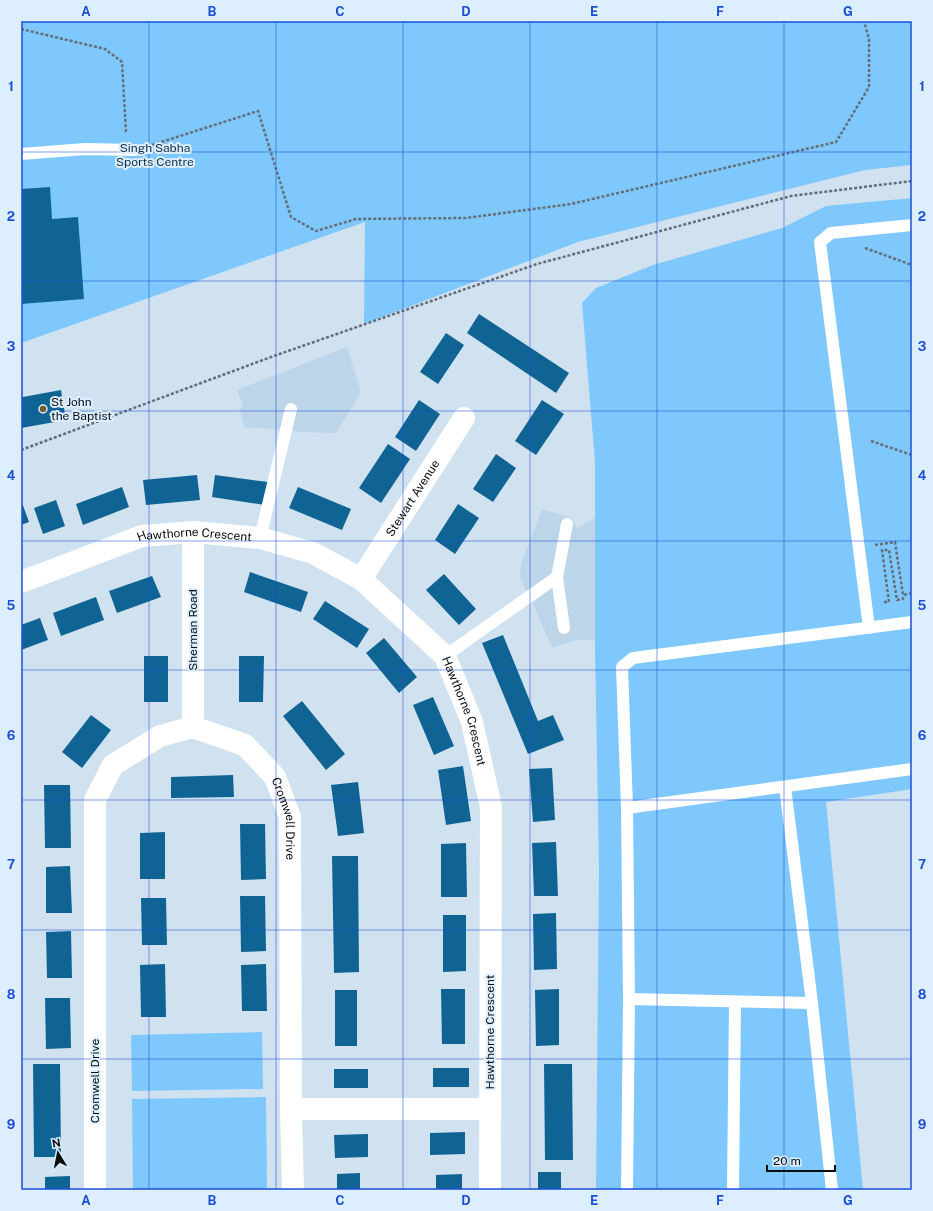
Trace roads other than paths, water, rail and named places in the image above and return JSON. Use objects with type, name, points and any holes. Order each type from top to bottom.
[{"type":"street","name":"Stewart Avenue","points":[[361,579],[464,418]]},
{"type":"street","name":"Hawthorne Crescent","points":[[21,582],[142,536],[193,532],[260,538],[313,553],[361,579],[445,656],[472,722],[491,807],[490,1190]]},
{"type":"street","name":"Sherman Road","points":[[193,532],[193,727]]},
{"type":"street","name":"Cromwell Drive","points":[[95,1190],[95,800],[113,765],[160,736],[193,727],[245,744],[275,777],[290,818],[291,1110],[293,1190]]},
{"type":"street","points":[[291,1110],[490,1109]]},
{"type":"lane","points":[[21,154],[85,149],[131,150]]},
{"type":"lane","points":[[869,628],[820,242],[831,233],[912,225]]},
{"type":"lane","points":[[260,538],[291,409]]},
{"type":"lane","points":[[564,628],[557,577],[567,524]]},
{"type":"lane","points":[[445,656],[557,577]]},
{"type":"lane","points":[[627,1190],[629,999],[627,808],[622,667],[633,658],[912,622]]},
{"type":"lane","points":[[627,808],[912,769]]},
{"type":"lane","points":[[785,787],[812,1003],[832,1190]]},
{"type":"lane","points":[[629,999],[812,1003]]},
{"type":"lane","points":[[733,1190],[735,1002]]},
{"type":"place","name":"St John the Baptist","points":[[43,409]]},
{"type":"park label","name":"Singh Sabha Sports Centre","points":[[155,155]]}]
